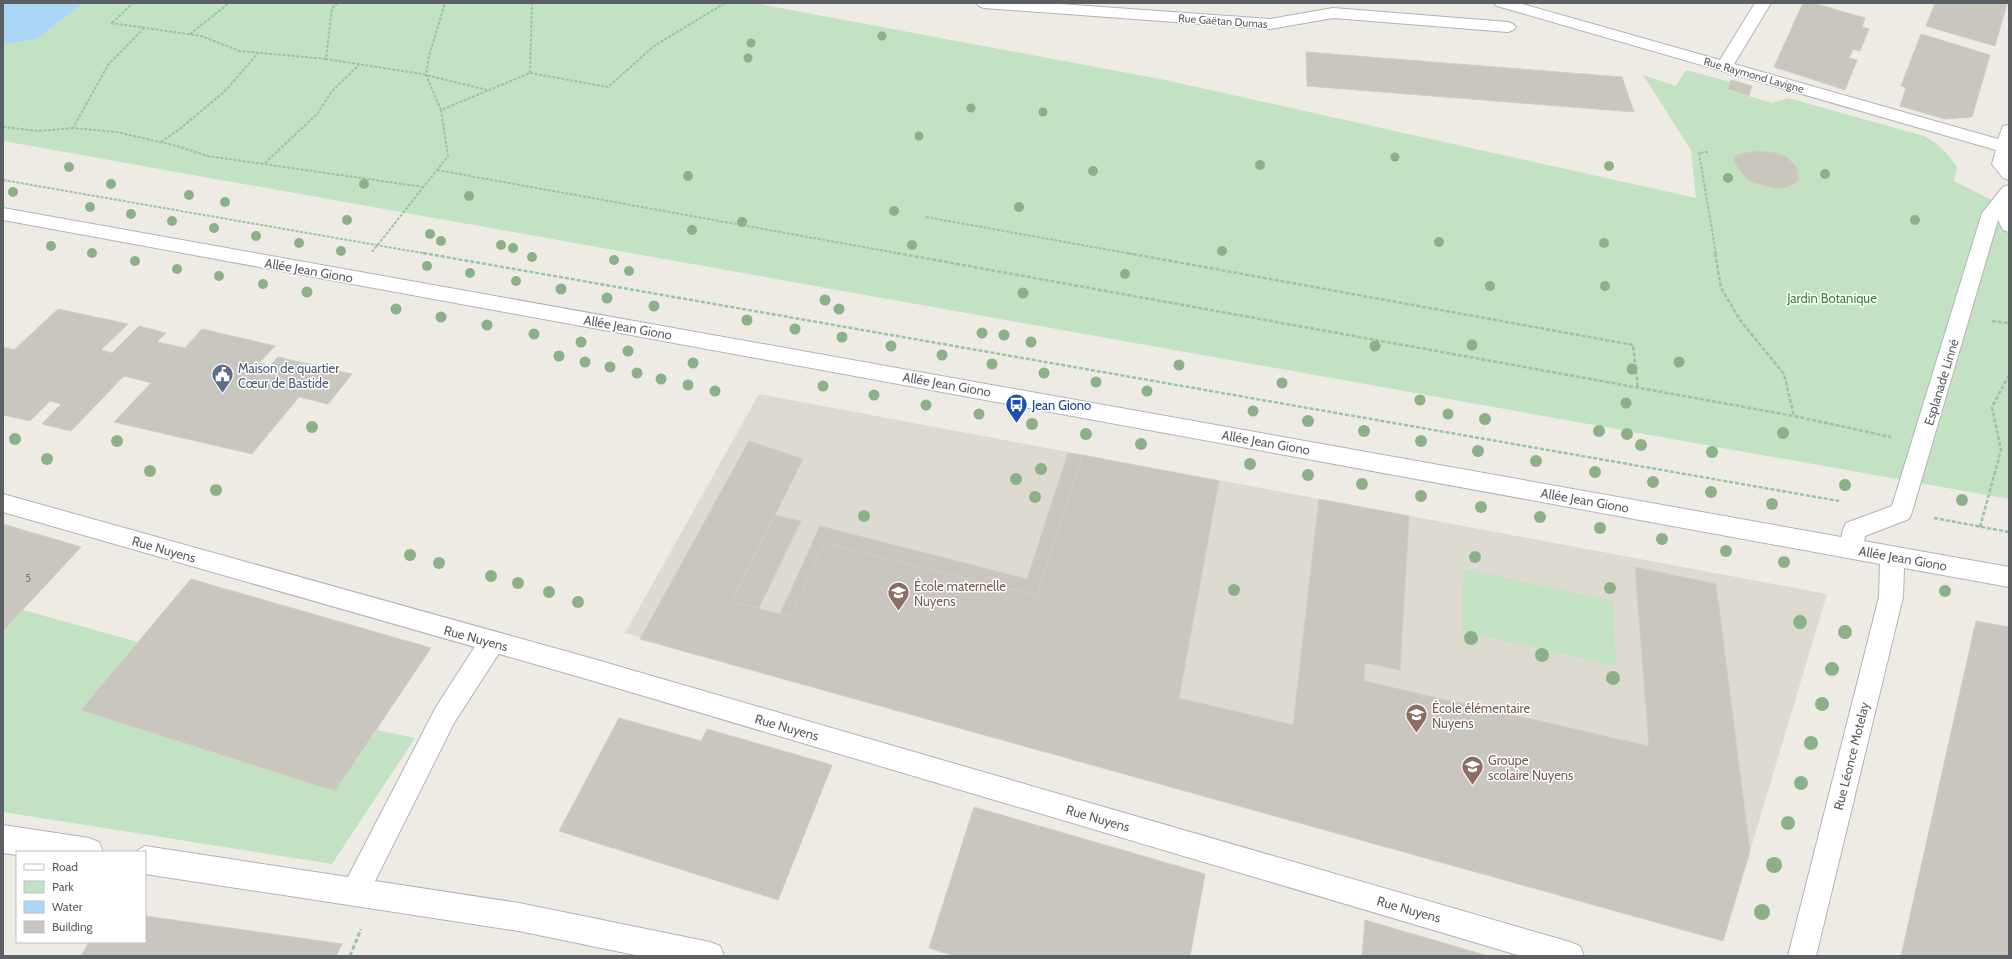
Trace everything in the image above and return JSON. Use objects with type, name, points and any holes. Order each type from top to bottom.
[{"type":"street","name":"Rue Gaëtan Dumas","points":[[984,3],[1270,24],[1333,13],[1508,26]]},
{"type":"street","name":"Rue Raymond Lavigne","points":[[1502,3],[2006,147]]},
{"type":"street","points":[[1724,67],[1763,3]]},
{"type":"street","points":[[2009,130],[2002,164],[2009,174]]},
{"type":"street","points":[[2005,196],[2009,226]]},
{"type":"street","name":"Esplanade Linné","points":[[1901,512],[1991,213],[2005,196]]},
{"type":"street","name":"Allée Jean Giono","points":[[3,214],[2009,577]]},
{"type":"street","name":"Rue Nuyens","points":[[3,503],[590,669],[1570,956]]},
{"type":"street","points":[[1852,548],[1854,530],[1901,512]]},
{"type":"street","name":"Rue Léonce Motelay","points":[[1802,956],[1891,596],[1893,571],[1891,556]]},
{"type":"street","points":[[355,892],[445,715],[492,642]]},
{"type":"street","points":[[3,839],[82,851]]},
{"type":"street","points":[[146,860],[512,916],[710,956]]},
{"type":"path","points":[[133,3],[111,23],[201,36],[240,51],[326,59],[359,64],[426,75],[488,90]]},
{"type":"path","points":[[189,34],[229,3]]},
{"type":"path","points":[[326,59],[332,8],[338,3]]},
{"type":"path","points":[[352,278],[448,156],[441,110],[426,75],[429,56],[444,3]]},
{"type":"path","points":[[530,73],[532,3]]},
{"type":"path","points":[[441,110],[530,73],[608,87],[654,46],[725,3]]},
{"type":"path","points":[[73,128],[108,65],[144,28]]},
{"type":"path","points":[[161,142],[181,128],[225,91],[258,53]]},
{"type":"path","points":[[265,163],[317,114],[332,91],[359,64]]},
{"type":"path","points":[[3,127],[39,131],[73,128],[117,132],[161,142],[208,156],[265,163],[423,187]]},
{"type":"path","points":[[1708,152],[1699,153],[1721,288],[1740,320],[1784,374],[1794,416]]},
{"type":"path","points":[[437,170],[1794,416],[1922,444]]},
{"type":"path","points":[[3,180],[1846,503]]},
{"type":"path","points":[[926,217],[1633,344],[1638,388]]},
{"type":"path","points":[[1980,527],[2001,450],[1992,407],[2009,375]]},
{"type":"path","points":[[1901,512],[2009,532]]},
{"type":"shaded area","name":"Groupe scolaire Nuyens","points":[[759,394],[1827,594],[1723,941],[625,633]]},
{"type":"green space","name":"Jardin Botanique","points":[[3,3],[754,3],[1165,80],[1696,198],[1691,150],[1643,75],[1676,86],[1686,70],[1731,82],[1728,90],[1772,103],[1788,98],[1924,136],[1943,149],[1957,167],[1954,181],[2009,209],[2009,499],[3,141]]},
{"type":"green space","points":[[1464,569],[1613,601],[1616,666],[1461,631]]},
{"type":"green space","points":[[23,610],[138,642],[81,710],[335,791],[377,730],[415,738],[332,864],[3,812],[3,631]]},
{"type":"water","points":[[3,3],[83,3],[36,39],[3,44]]},
{"type":"building","points":[[1803,3],[1813,3],[1865,18],[1862,27],[1869,29],[1860,51],[1853,49],[1849,58],[1857,60],[1845,90],[1774,67]]},
{"type":"building","points":[[1935,3],[1978,3],[2005,11],[1995,46],[1926,26]]},
{"type":"building","points":[[1978,3],[2007,3],[2005,11]]},
{"type":"building","points":[[1921,34],[1990,55],[1972,117],[1945,119],[1900,106],[1906,88],[1901,86]]},
{"type":"building","points":[[1306,52],[1622,77],[1634,112],[1307,86]]},
{"type":"building","points":[[1731,80],[1752,86],[1749,96],[1728,89]]},
{"type":"building","points":[[1757,151],[1778,153],[1787,157],[1797,168],[1799,179],[1796,183],[1784,188],[1775,188],[1752,182],[1745,177],[1736,165],[1734,159],[1738,154]]},
{"type":"building","points":[[58,309],[128,324],[101,350],[112,353],[139,326],[166,333],[157,342],[185,348],[202,329],[275,346],[259,363],[270,366],[278,357],[352,374],[328,404],[299,397],[252,454],[114,422],[151,383],[124,376],[71,431],[42,424],[61,404],[50,401],[30,421],[3,415],[3,347],[14,350]]},
{"type":"building","name":"Groupe scolaire Nuyens","points":[[749,441],[803,459],[732,601],[790,617],[824,543],[1037,596],[1082,455],[1219,481],[1179,698],[1293,725],[1319,499],[1409,516],[1400,670],[1365,663],[1364,681],[1649,746],[1635,567],[1716,584],[1750,851],[1723,941],[640,639]]},
{"type":"building","points":[[1068,453],[1082,455],[1037,596],[824,543],[790,617],[780,614],[820,526],[1027,579]]},
{"type":"building","points":[[775,515],[801,521],[759,608],[732,601]]},
{"type":"building","points":[[3,524],[81,547],[3,631]]},
{"type":"building","points":[[191,579],[431,648],[335,791],[81,710]]},
{"type":"building","points":[[1976,621],[2009,627],[2009,956],[1901,956]]},
{"type":"building","points":[[619,718],[701,741],[707,729],[832,765],[778,900],[559,831]]},
{"type":"building","points":[[974,807],[1205,874],[1190,956],[955,956],[929,948]]},
{"type":"building","points":[[146,916],[342,944],[336,956],[81,956],[88,943],[146,943]]},
{"type":"building","points":[[1365,920],[1488,956],[1362,956]]},
{"type":"place","name":"Maison de quartier Cœur de Bastide","points":[[223,394]]},
{"type":"place","name":"Jean Giono","points":[[1016,424]]},
{"type":"place","name":"École maternelle Nuyens","points":[[899,612]]},
{"type":"place","name":"École élémentaire Nuyens","points":[[1416,734]]},
{"type":"place","name":"Groupe scolaire Nuyens","points":[[1472,786]]}]
